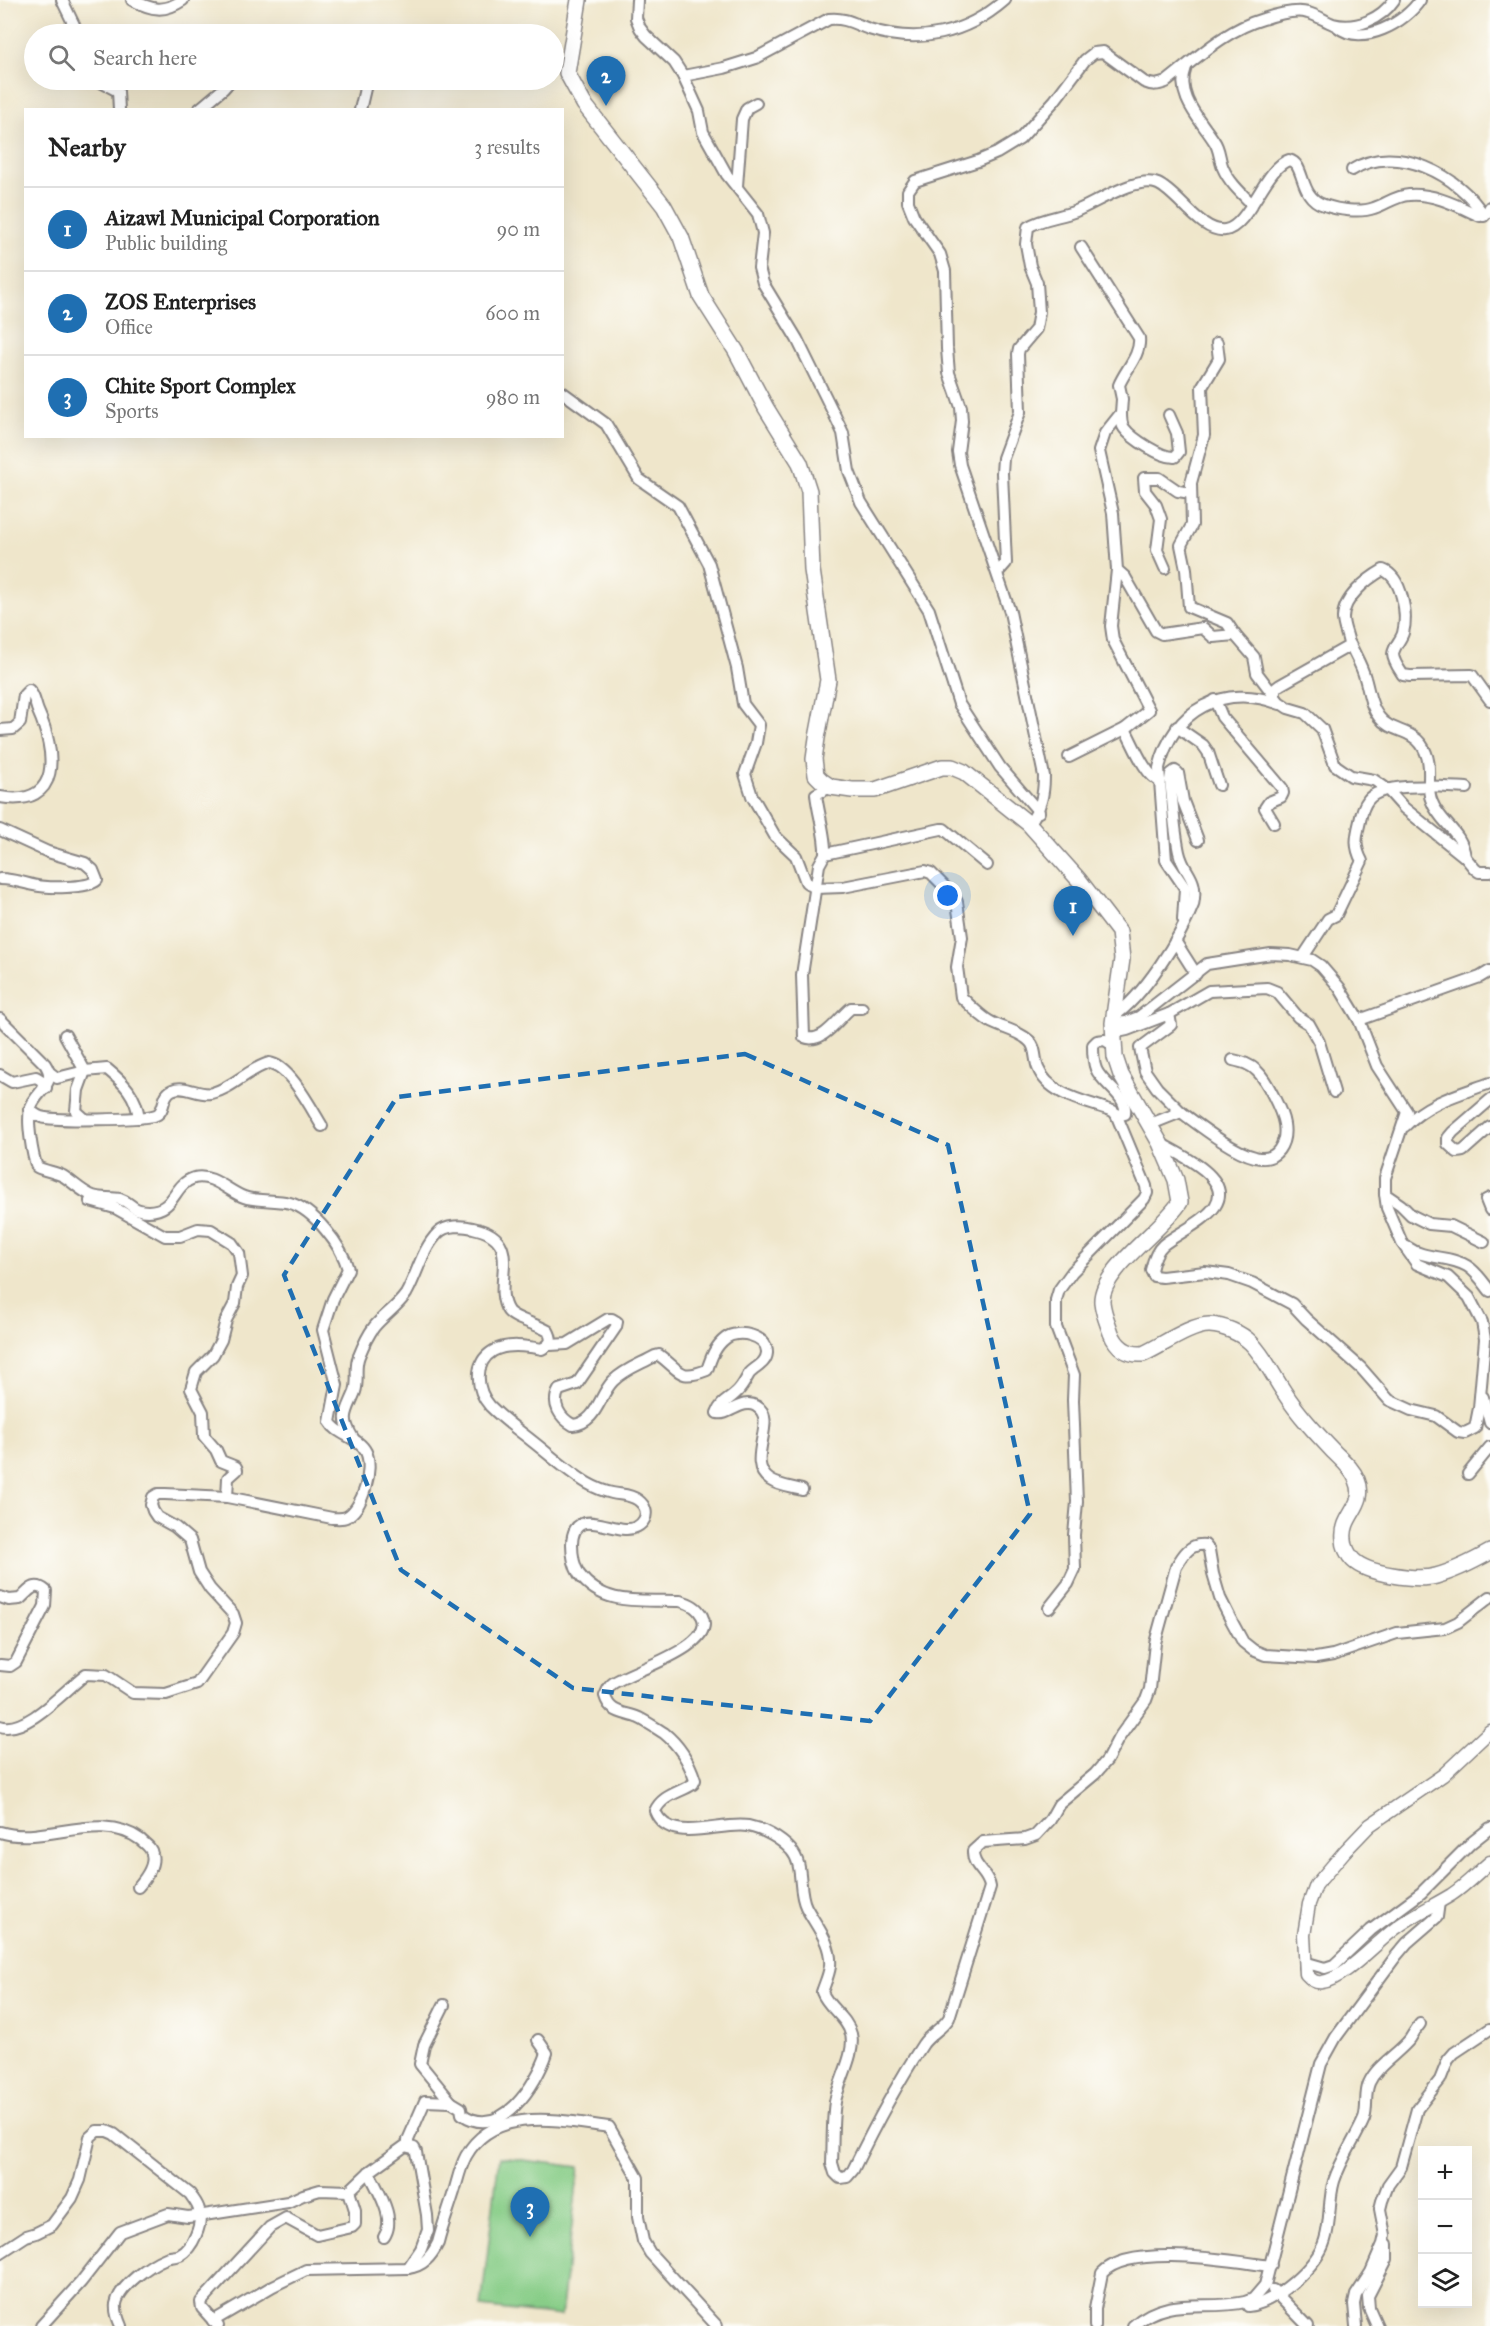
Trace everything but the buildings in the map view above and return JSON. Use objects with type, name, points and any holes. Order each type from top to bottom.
[{"type":"highway","points":[[579,0],[567,73],[584,104],[664,206],[681,237],[701,296],[736,351],[766,408],[800,463],[809,491],[812,570],[828,680],[814,759],[816,775],[831,787],[875,790],[929,770],[952,767],[964,772],[1034,818],[1119,932],[1122,959],[1113,1030],[1115,1057],[1121,1075],[1160,1143],[1176,1180],[1180,1202],[1171,1216],[1111,1273],[1104,1287],[1102,1302],[1113,1338],[1122,1349],[1134,1354],[1143,1354],[1194,1328],[1209,1325],[1236,1332],[1251,1342],[1303,1419],[1350,1468],[1357,1481],[1361,1493],[1357,1505],[1345,1524],[1343,1539],[1347,1552],[1354,1561],[1380,1572],[1423,1578],[1437,1576],[1490,1552]]},
{"type":"main road","points":[[1490,1731],[1443,1775],[1370,1825],[1316,1885],[1309,1904],[1304,1935],[1306,1974],[1313,1981],[1320,1983],[1329,1980],[1360,1960],[1395,1929],[1454,1893],[1490,1862]]},
{"type":"street","points":[[62,0],[74,24]]},
{"type":"street","points":[[132,0],[151,8],[165,10],[183,0]]},
{"type":"street","points":[[637,0],[636,18],[640,28],[674,62],[683,76],[699,111],[703,132],[727,175],[758,214],[763,233],[759,268],[763,283],[797,339],[836,416],[843,433],[849,471],[861,502],[929,610],[959,704],[1034,818]]},
{"type":"street","points":[[683,76],[724,68],[756,58],[829,19],[840,18],[870,29],[924,36],[970,25],[988,15],[1005,0]]},
{"type":"street","points":[[1034,818],[1044,794],[1044,776],[1010,612],[960,465],[958,452],[962,421],[961,407],[950,373],[947,349],[945,271],[940,254],[914,217],[908,202],[908,191],[915,181],[978,161],[1020,139],[1055,100],[1085,60],[1094,53],[1101,51],[1110,55],[1135,77],[1151,86],[1167,82],[1222,38],[1241,26],[1263,19],[1307,12],[1334,24],[1345,26],[1368,21],[1384,13],[1394,0]]},
{"type":"street","points":[[1334,24],[1344,32],[1368,33],[1404,19],[1420,0]]},
{"type":"street","points":[[1186,66],[1183,83],[1187,100],[1216,143],[1223,168],[1231,182],[1252,204]]},
{"type":"street","points":[[116,90],[119,108]]},
{"type":"street","points":[[200,108],[222,90]]},
{"type":"street","points":[[360,108],[365,90]]},
{"type":"street","points":[[737,186],[742,119],[747,108],[756,103]]},
{"type":"street","points":[[998,572],[1004,568],[1006,560],[1002,473],[1004,458],[1020,412],[1018,354],[1019,349],[1036,329],[1039,312],[1037,283],[1030,266],[1026,244],[1028,227],[1076,211],[1137,184],[1148,182],[1160,184],[1208,225],[1217,230],[1228,230],[1234,227],[1252,204],[1278,166],[1289,160],[1297,165],[1310,197],[1322,204],[1358,210],[1373,208],[1394,197],[1410,195],[1428,196],[1487,212]]},
{"type":"street","points":[[1352,170],[1371,161],[1381,160],[1406,162],[1433,169],[1487,212]]},
{"type":"street","points":[[1081,247],[1139,338],[1137,352],[1119,386],[1124,428],[1165,457],[1175,458],[1179,452],[1177,433],[1169,415]]},
{"type":"street","points":[[1217,343],[1219,359],[1202,387],[1204,435],[1191,483],[1192,525],[1181,545],[1186,569],[1187,605],[1191,609],[1227,623],[1254,657],[1257,673],[1283,705]]},
{"type":"street","points":[[564,393],[606,424],[639,480],[678,506],[709,564],[737,668],[743,704],[759,725],[756,743],[745,774],[752,796],[775,836],[796,856],[806,882],[815,888],[843,887],[925,871],[931,873],[957,902],[962,937],[957,967],[961,997],[988,1021],[1027,1039],[1035,1051],[1036,1062],[1042,1075],[1057,1088],[1070,1096],[1121,1116],[1125,1114],[1124,1105],[1096,1069],[1092,1053],[1093,1045],[1097,1041],[1105,1040],[1128,1005],[1161,964],[1190,914],[1195,897],[1194,881],[1179,853],[1170,780],[1174,771],[1178,773],[1183,801],[1198,840]]},
{"type":"street","points":[[1069,757],[1125,729],[1145,715],[1149,707],[1113,640],[1111,626],[1117,570],[1113,513],[1099,451],[1105,433],[1121,413]]},
{"type":"street","points":[[1165,568],[1157,550],[1161,519],[1156,506],[1145,491],[1144,478],[1160,478],[1178,491],[1191,494]]},
{"type":"street","points":[[1117,570],[1125,577],[1158,633],[1203,628],[1213,637],[1235,635]]},
{"type":"street","points":[[1465,857],[1459,839],[1432,804],[1429,761],[1421,744],[1405,731],[1386,724],[1374,709],[1362,667],[1350,644],[1343,620],[1347,604],[1358,589],[1383,570],[1389,573],[1400,588],[1403,633],[1394,652],[1394,658],[1403,675],[1472,675],[1490,700]]},
{"type":"street","points":[[1274,696],[1275,688],[1350,644]]},
{"type":"street","points":[[0,730],[13,729],[20,723],[24,695],[29,690],[32,692],[45,724],[50,759],[48,780],[43,789],[25,799],[0,797]]},
{"type":"street","points":[[1183,926],[1185,888],[1167,860],[1159,768],[1162,756],[1177,727],[1197,708],[1215,700],[1239,697],[1266,700],[1305,713],[1322,729],[1333,760],[1339,768],[1351,776],[1374,780],[1387,789],[1404,808],[1465,857],[1479,872],[1490,872]]},
{"type":"street","points":[[1215,700],[1222,717],[1282,788],[1281,797],[1266,804],[1265,808],[1275,823]]},
{"type":"street","points":[[1177,727],[1203,745],[1208,752],[1219,785]]},
{"type":"street","points":[[1125,729],[1144,766],[1154,779],[1160,781]]},
{"type":"street","points":[[1303,957],[1321,928],[1328,919],[1335,915],[1362,861],[1357,851],[1356,836],[1368,800],[1387,789],[1430,786],[1467,788]]},
{"type":"street","points":[[831,787],[816,794],[826,846],[825,854],[819,865],[802,975],[804,1037],[814,1038],[831,1029],[851,1008],[858,1006],[862,1008]]},
{"type":"street","points":[[825,854],[944,829],[987,865]]},
{"type":"street","points":[[0,830],[48,852],[85,863],[93,870],[97,880],[88,886],[35,886],[0,879]]},
{"type":"street","points":[[1175,941],[1196,974]]},
{"type":"street","points":[[1113,1030],[1139,1017],[1207,964],[1271,954],[1303,957],[1321,966],[1339,987],[1359,1020],[1377,1066],[1406,1109],[1407,1117],[1385,1178],[1384,1194],[1402,1243],[1417,1264],[1448,1277],[1469,1297],[1482,1322],[1485,1339],[1477,1424],[1471,1431],[1458,1432],[1436,1416],[1411,1410],[1389,1400],[1361,1368],[1292,1304],[1252,1283],[1205,1272],[1154,1276],[1151,1270],[1152,1264],[1161,1246],[1211,1213],[1218,1198],[1217,1184],[1204,1169],[1160,1143]]},
{"type":"street","points":[[1359,1020],[1480,977],[1490,971]]},
{"type":"street","points":[[1113,1030],[1127,1030],[1169,1014],[1209,991],[1257,987],[1272,989],[1288,1003],[1298,1017],[1309,1024],[1319,1042],[1334,1092]]},
{"type":"street","points":[[1169,1014],[1171,1025],[1140,1048],[1145,1071],[1156,1088],[1203,1129],[1248,1155],[1268,1158],[1275,1155],[1284,1140],[1283,1117],[1260,1073],[1245,1063],[1233,1060]]},
{"type":"street","points":[[0,1019],[57,1078],[85,1071],[107,1069],[133,1095],[139,1118]]},
{"type":"street","points":[[65,1035],[85,1071],[78,1090],[76,1111],[85,1119]]},
{"type":"street","points":[[29,1110],[42,1118],[156,1116],[165,1096],[170,1091],[183,1088],[201,1094],[210,1094],[268,1063],[277,1064],[289,1076],[322,1126]]},
{"type":"street","points":[[0,1726],[9,1728],[27,1720],[50,1705],[86,1674],[106,1675],[133,1693],[150,1695],[183,1690],[201,1680],[233,1633],[235,1618],[229,1607],[210,1589],[199,1572],[190,1540],[175,1527],[157,1517],[153,1511],[151,1501],[158,1494],[227,1497],[332,1518],[348,1516],[352,1513],[364,1491],[369,1468],[366,1451],[353,1438],[331,1424],[337,1385],[323,1330],[333,1299],[348,1267],[341,1253],[308,1211],[289,1203],[245,1197],[217,1182],[197,1177],[188,1181],[177,1192],[168,1206],[160,1210],[135,1209],[123,1200],[96,1197],[62,1175],[37,1167],[32,1147],[29,1110],[34,1100],[49,1083],[49,1072]]},
{"type":"street","points":[[0,1075],[12,1082],[36,1077],[46,1088]]},
{"type":"street","points":[[1403,1128],[1419,1112],[1433,1104],[1490,1083]]},
{"type":"street","points":[[1490,1100],[1453,1132],[1448,1138],[1448,1144],[1457,1152],[1463,1151],[1490,1127]]},
{"type":"street","points":[[1151,1124],[1181,1112]]},
{"type":"street","points":[[1049,1608],[1068,1584],[1075,1569],[1074,1535],[1077,1502],[1074,1375],[1056,1327],[1056,1300],[1065,1281],[1128,1217],[1147,1192],[1116,1114]]},
{"type":"street","points":[[84,1191],[92,1203],[115,1208],[165,1236],[180,1236],[198,1229],[211,1230],[232,1243],[239,1253],[242,1276],[237,1287],[235,1303],[226,1320],[221,1340],[213,1355],[196,1372],[191,1389],[203,1412],[204,1436],[216,1450],[221,1461],[236,1467],[237,1470],[228,1478],[227,1497]]},
{"type":"street","points":[[1384,1194],[1420,1220],[1429,1224],[1451,1226],[1484,1242]]},
{"type":"street","points":[[1490,1198],[1486,1200],[1490,1210]]},
{"type":"street","points":[[353,1438],[346,1425],[345,1416],[355,1391],[358,1357],[374,1328],[400,1302],[432,1242],[444,1229],[453,1226],[471,1227],[487,1232],[497,1241],[504,1254],[502,1290],[507,1309],[520,1319],[530,1321],[548,1331],[551,1336],[550,1345]]},
{"type":"street","points":[[1402,1243],[1415,1252],[1455,1260],[1470,1267],[1490,1291]]},
{"type":"street","points":[[802,1491],[768,1479],[760,1467],[759,1458],[765,1417],[760,1409],[752,1405],[741,1405],[717,1414],[720,1404],[735,1395],[750,1373],[762,1364],[766,1356],[767,1350],[761,1341],[744,1334],[727,1336],[714,1351],[707,1370],[691,1377],[681,1374],[659,1355],[622,1373],[605,1391],[599,1405],[586,1421],[573,1425],[559,1412],[556,1394],[559,1390],[577,1384],[616,1328],[617,1322],[608,1319],[567,1344],[559,1346],[550,1345],[542,1349],[527,1345],[496,1349],[481,1362],[478,1370],[479,1385],[489,1404],[586,1483],[602,1491],[626,1494],[638,1500],[644,1507],[646,1515],[644,1522],[636,1528],[624,1529],[599,1522],[585,1523],[576,1527],[572,1533],[572,1550],[581,1576],[612,1599],[680,1600],[688,1602],[702,1616],[705,1624],[703,1630],[692,1643],[671,1657],[612,1684],[605,1696],[607,1703],[613,1709],[638,1718],[663,1733],[680,1748],[689,1764],[695,1780],[693,1784],[658,1803],[655,1811],[658,1819],[669,1826],[694,1831],[729,1825],[746,1825],[763,1830],[791,1850],[798,1861],[802,1895],[823,1934],[830,1956],[829,1974],[822,1992],[826,2002],[843,2019],[852,2033],[852,2047],[835,2102],[832,2163],[835,2173],[840,2178],[847,2177],[852,2170],[896,2086],[925,2041],[945,2025],[949,2018],[990,1887],[988,1877],[977,1867],[973,1851],[983,1842],[1025,1839],[1036,1834],[1050,1820],[1059,1804],[1095,1774],[1107,1760],[1118,1739],[1146,1700],[1150,1689],[1155,1642],[1176,1567],[1192,1546],[1205,1545],[1209,1550],[1213,1574],[1231,1620],[1243,1642],[1253,1650],[1265,1655],[1316,1658],[1333,1655],[1397,1633],[1445,1628],[1458,1622],[1490,1597]]},
{"type":"street","points":[[1480,1382],[1490,1423]]},
{"type":"street","points":[[1468,1473],[1490,1447]]},
{"type":"street","points":[[0,1597],[9,1600],[20,1599],[31,1587],[36,1586],[46,1591],[47,1597],[45,1606],[16,1662],[10,1666],[0,1665]]},
{"type":"street","points":[[0,1832],[24,1835],[86,1828],[123,1831],[150,1847],[153,1856],[153,1863],[138,1887]]},
{"type":"street","points":[[1305,1967],[1311,1964],[1325,1968],[1335,1965],[1371,1930],[1421,1893],[1471,1843],[1490,1828]]},
{"type":"street","points":[[1133,2326],[1148,2314],[1176,2305],[1239,2303],[1253,2299],[1265,2285],[1321,2064],[1336,2037],[1396,1956],[1407,1943],[1437,1917],[1439,1902]]},
{"type":"street","points":[[444,2005],[424,2045],[420,2064],[451,2102],[461,2108],[462,2114],[475,2120],[494,2119],[509,2112],[527,2092],[547,2053],[538,2040]]},
{"type":"street","points":[[1239,2303],[1243,2306],[1254,2306],[1277,2293],[1308,2269],[1317,2257],[1325,2241],[1334,2180],[1364,2118],[1368,2086],[1377,2071],[1409,2040],[1420,2024]]},
{"type":"street","points":[[1356,2326],[1354,2304],[1356,2295],[1371,2272],[1383,2244],[1384,2235],[1380,2215],[1385,2191],[1406,2155],[1417,2109],[1440,2080],[1448,2060],[1454,2053],[1490,2029]]},
{"type":"street","points":[[408,2146],[408,2140],[425,2101],[451,2102]]},
{"type":"street","points":[[349,2191],[356,2218],[352,2227],[317,2235],[286,2218],[270,2227],[239,2263],[202,2300],[201,2308],[215,2324],[273,2286],[306,2270],[408,2268],[420,2265],[433,2252],[466,2156],[485,2135],[502,2124],[551,2120],[609,2127],[638,2178],[638,2217],[643,2241],[650,2253],[717,2326]]},
{"type":"street","points":[[0,2253],[13,2243],[52,2225],[72,2198],[80,2180],[90,2137],[97,2131],[114,2134],[190,2194],[196,2202],[200,2216],[196,2235],[188,2249],[180,2255],[165,2258],[146,2269],[123,2290],[116,2304],[117,2317],[122,2326]]},
{"type":"street","points":[[41,2326],[81,2282],[120,2232],[168,2214],[200,2216],[288,2202],[320,2190],[349,2191],[369,2172],[402,2147],[408,2146],[414,2148],[416,2152],[428,2224],[423,2245],[408,2268]]},
{"type":"street","points":[[369,2172],[388,2217],[388,2229],[384,2237]]},
{"type":"street","points":[[1377,2326],[1369,2308],[1368,2296],[1387,2259],[1388,2228],[1380,2215]]},
{"type":"street","points":[[1095,2326],[1095,2309],[1102,2273],[1122,2261],[1134,2258],[1173,2256],[1270,2266]]},
{"type":"street","points":[[1265,2285],[1277,2293],[1308,2326]]},
{"type":"highlighted area","points":[[745,1054],[948,1145],[1030,1514],[870,1721],[573,1688],[401,1570],[284,1275],[397,1097]]},
{"type":"green space","points":[[499,2157],[579,2167],[561,2316],[481,2307]]},
{"type":"place","name":"ZOS Enterprises","points":[[606,106]]},
{"type":"place","name":"Aizawl Municipal Corporation","points":[[1073,936]]},
{"type":"place","name":"Chite Sport Complex","points":[[530,2237]]}]
